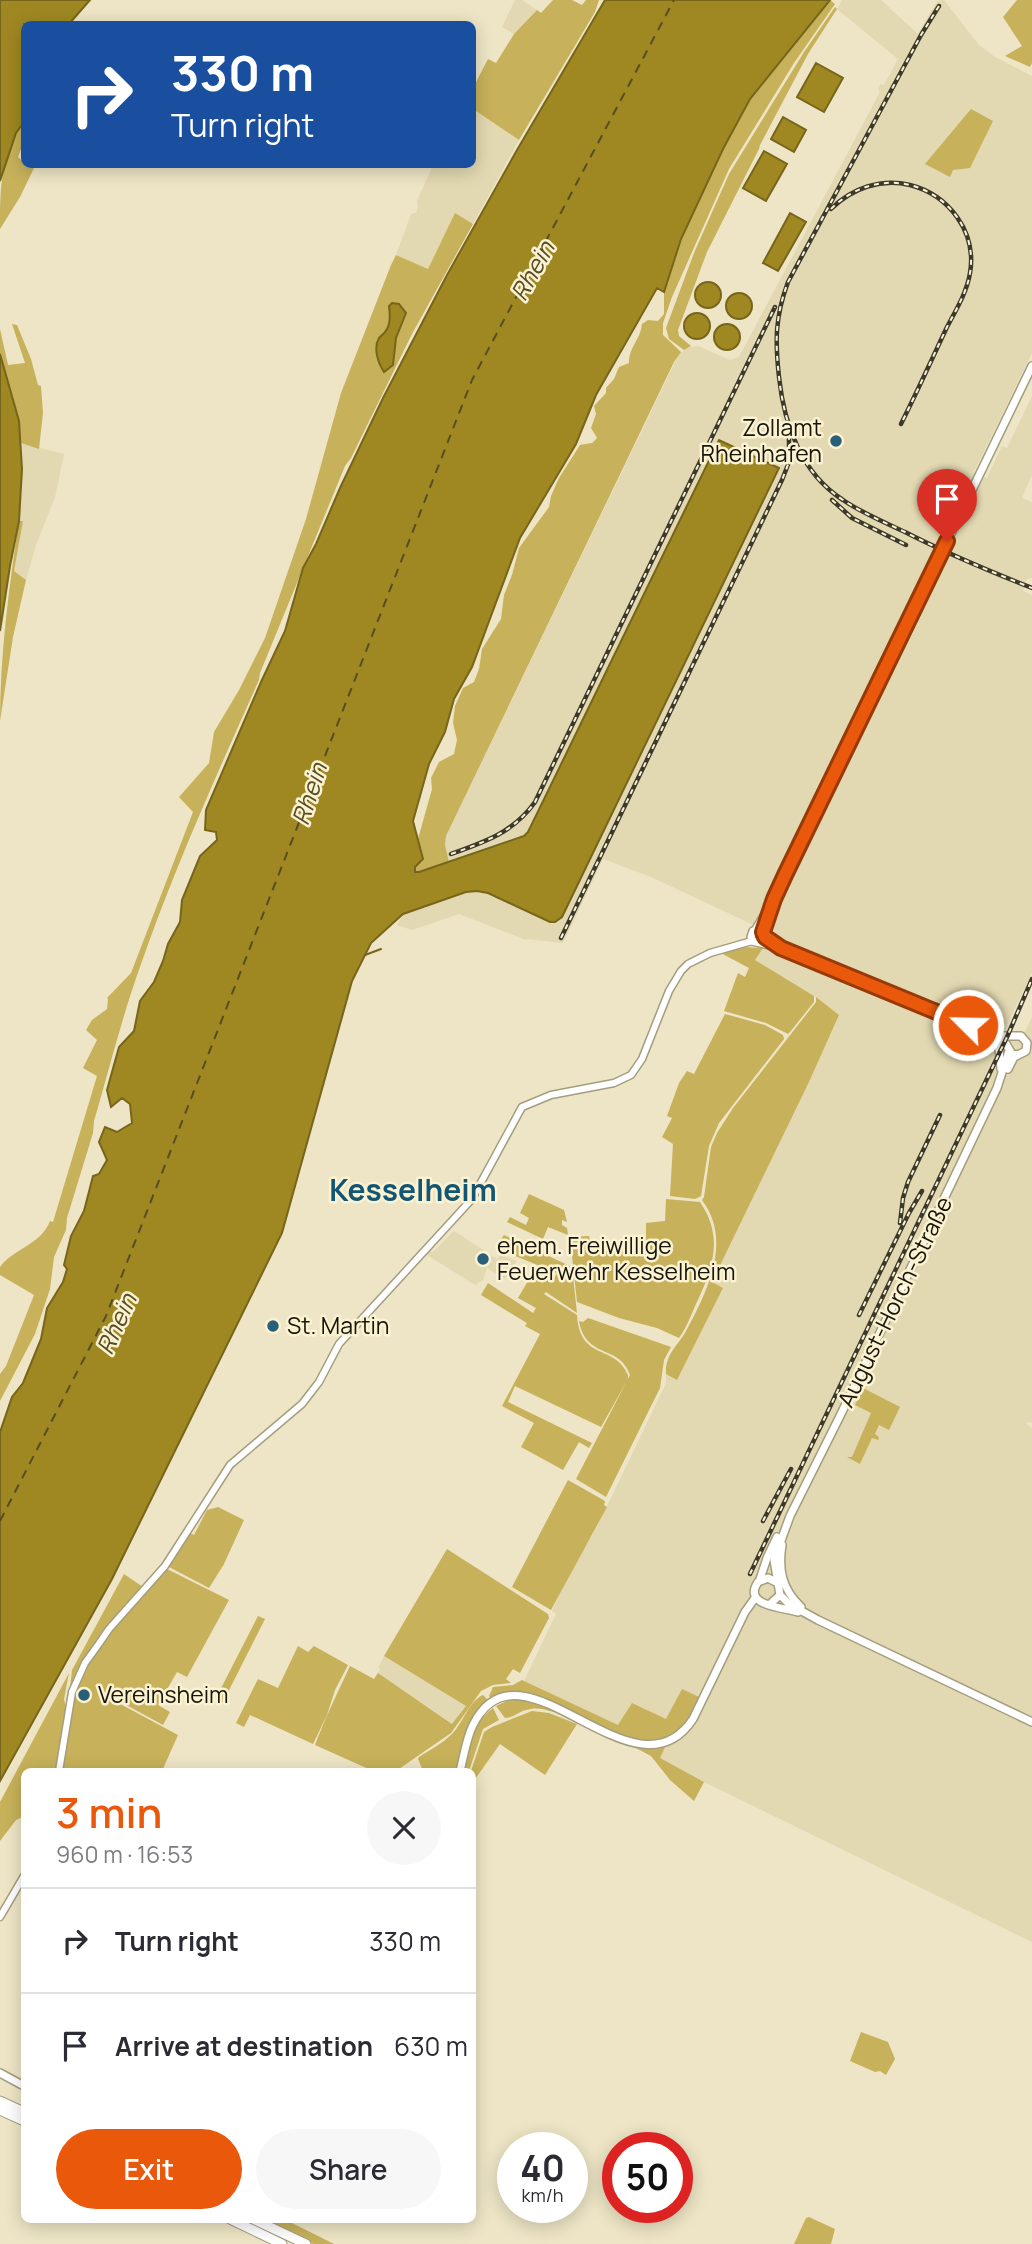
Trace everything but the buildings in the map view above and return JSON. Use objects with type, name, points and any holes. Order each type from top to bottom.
[{"type":"highway","points":[[0,2101],[21,2111]]},
{"type":"highway","points":[[0,2110],[21,2120]]},
{"type":"highway","points":[[238,2223],[282,2244]]},
{"type":"highway","points":[[261,2223],[306,2244]]},
{"type":"main road","points":[[990,1034],[1006,1051],[1027,1051],[1023,1038],[990,1034],[759,937],[774,899],[1032,366]]},
{"type":"main road","points":[[1006,1051],[1013,1037]]},
{"type":"main road","name":"August-Horch-Straße","points":[[997,1088],[1006,1051]]},
{"type":"main road","name":"August-Horch-Straße","points":[[461,1768],[470,1732],[485,1709],[500,1699],[516,1695],[533,1697],[632,1743],[646,1746],[666,1744],[680,1735],[693,1719],[755,1598],[754,1588],[761,1579],[773,1544],[841,1414],[997,1088],[1014,1057],[1027,1051]]},
{"type":"main road","name":"August-Horch-Straße","points":[[780,1595],[774,1560],[790,1516]]},
{"type":"main road","points":[[784,1533],[780,1568],[784,1585],[793,1599],[818,1620]]},
{"type":"main road","points":[[761,1579],[768,1578],[776,1582]]},
{"type":"main road","points":[[743,1617],[752,1609],[767,1604],[780,1595],[789,1604],[818,1620],[1032,1722]]},
{"type":"main road","points":[[755,1598],[818,1620]]},
{"type":"main road","points":[[0,2073],[21,2084]]},
{"type":"street","points":[[59,1768],[72,1692],[85,1663],[164,1566],[230,1465],[302,1404],[319,1382],[340,1344],[465,1208],[494,1162],[522,1107],[551,1095],[614,1083],[631,1075],[642,1059],[673,982],[688,964],[710,953],[759,937]]},
{"type":"street","points":[[0,1917],[21,1881]]},
{"type":"shaded area","points":[[515,0],[522,0],[537,10],[514,34],[502,27]]},
{"type":"shaded area","points":[[553,0],[572,0],[582,5],[586,0],[599,0],[595,12],[519,140],[476,111],[476,82],[488,59],[496,63],[514,34],[537,10],[541,13]]},
{"type":"shaded area","points":[[830,0],[835,4],[794,63],[729,169],[672,297],[663,323],[663,335],[681,352],[446,836],[449,862],[416,872],[415,867],[423,859],[418,839],[432,789],[431,778],[439,762],[454,754],[457,740],[453,723],[455,706],[463,688],[474,682],[482,649],[501,619],[504,595],[519,548],[549,507],[559,478],[580,445],[592,443],[597,438],[591,428],[596,414],[594,406],[606,393],[606,388],[619,367],[629,363],[630,353],[642,324],[648,320],[658,321],[664,314],[664,292],[681,239],[723,149],[750,99]]},
{"type":"shaded area","points":[[842,0],[881,0],[918,34],[937,1],[944,0],[979,45],[995,57],[1032,76],[1032,353],[974,472],[987,478],[1002,446],[1007,448],[1032,396],[1032,475],[1022,498],[1032,502],[1032,578],[1027,579],[1023,591],[1032,595],[1032,973],[1004,1031],[1022,1038],[1032,1017],[1032,1422],[1025,1423],[1032,1428],[1032,1942],[659,1758],[665,1747],[688,1733],[705,1700],[667,1719],[618,1725],[524,1681],[556,1614],[552,1611],[555,1604],[610,1500],[666,1383],[666,1374],[677,1379],[723,1288],[712,1282],[839,1015],[814,996],[755,960],[771,933],[651,877],[603,859],[563,943],[526,940],[459,914],[412,930],[397,925],[404,914],[473,891],[488,893],[550,922],[563,916],[779,470],[719,440],[530,829],[524,836],[449,862],[446,836],[678,356],[686,348],[698,346],[730,360],[739,357],[880,92],[878,89],[881,84],[884,85],[898,59],[837,9]],"holes":[[[934,553],[947,561],[911,637],[897,629]]]},
{"type":"shaded area","points":[[1017,0],[1032,0],[1030,67],[1005,56],[1022,46],[1003,17]]},
{"type":"shaded area","points":[[835,7],[837,9],[808,54],[707,252],[678,330],[679,336],[691,346],[684,350],[669,339],[666,328],[694,253],[729,174]]},
{"type":"shaded area","points":[[971,109],[993,121],[970,168],[953,170],[950,177],[925,164]]},
{"type":"shaded area","points":[[476,111],[519,140],[473,224],[455,214],[428,269],[396,255],[411,214],[416,213],[417,201],[432,168],[476,168]]},
{"type":"shaded area","points":[[21,126],[21,149],[18,157],[21,160],[21,168],[34,168],[0,229],[3,173]]},
{"type":"shaded area","points":[[455,213],[473,224],[412,334],[345,466],[259,680],[153,930],[127,1005],[67,1218],[66,1230],[54,1257],[50,1289],[35,1334],[0,1401],[0,1374],[6,1366],[34,1295],[0,1275],[0,1267],[12,1255],[40,1236],[50,1221],[53,1222],[97,1076],[83,1068],[97,1040],[86,1030],[92,1020],[107,1009],[107,998],[131,973],[193,812],[179,797],[209,763],[214,732],[265,638],[306,519],[341,393],[391,265],[396,255],[428,269]],"holes":[[[389,309],[406,313],[396,338],[393,365],[379,338],[388,325]]]},
{"type":"shaded area","points":[[12,324],[17,325],[38,385],[41,386],[43,413],[39,449],[21,443],[19,421],[0,354],[0,329],[8,365],[25,363]]},
{"type":"shaded area","points":[[21,443],[64,454],[55,497],[36,545],[26,580],[14,571],[23,521],[19,521]]},
{"type":"shaded area","points":[[19,521],[23,521],[14,571],[26,580],[13,637],[0,721],[6,621]]},
{"type":"shaded area","points":[[743,947],[763,948],[755,960],[814,996],[814,1002],[788,1034],[766,1023],[724,1011],[738,973],[745,977],[749,968],[719,952]]},
{"type":"shaded area","points":[[816,997],[839,1015],[712,1282],[723,1288],[677,1380],[666,1374],[667,1361],[702,1300],[714,1266],[716,1232],[702,1200],[711,1147],[733,1108],[816,1002]]},
{"type":"shaded area","points":[[725,1014],[765,1025],[783,1035],[784,1039],[719,1123],[709,1146],[701,1196],[695,1199],[670,1196],[673,1144],[662,1137],[672,1118],[667,1116],[679,1083],[687,1071],[694,1074]]},
{"type":"shaded area","points":[[529,1194],[564,1210],[567,1222],[562,1220],[562,1225],[567,1228],[568,1235],[548,1227],[543,1239],[507,1222],[510,1217],[526,1225],[529,1218],[520,1213]]},
{"type":"shaded area","points":[[666,1199],[700,1202],[712,1228],[714,1240],[707,1278],[679,1338],[657,1328],[619,1318],[577,1302],[570,1237],[589,1236],[591,1245],[646,1243],[646,1223],[665,1221]]},
{"type":"shaded area","points":[[454,1231],[497,1259],[501,1255],[517,1261],[505,1279],[487,1268],[483,1280],[475,1285],[427,1255]]},
{"type":"shaded area","points":[[504,1235],[572,1267],[577,1313],[546,1292],[544,1294],[577,1315],[579,1330],[584,1340],[615,1359],[628,1375],[601,1427],[515,1386],[508,1402],[592,1443],[589,1448],[579,1442],[563,1470],[521,1447],[534,1423],[502,1406],[540,1334],[481,1295],[488,1283],[533,1313],[536,1308],[518,1298],[535,1269],[553,1280],[557,1273],[503,1251],[506,1242],[501,1239]]},
{"type":"shaded area","points":[[588,1318],[671,1347],[664,1360],[660,1388],[606,1497],[576,1479],[630,1375],[619,1359],[589,1342],[579,1321],[583,1322]]},
{"type":"shaded area","points":[[863,1388],[900,1407],[889,1430],[879,1425],[875,1434],[879,1437],[878,1440],[872,1438],[860,1464],[847,1457],[852,1457],[871,1413],[855,1405]]},
{"type":"shaded area","points":[[568,1480],[605,1501],[604,1505],[607,1507],[551,1610],[512,1587]]},
{"type":"shaded area","points":[[218,1507],[244,1520],[224,1564],[209,1588],[169,1567],[190,1533],[194,1535],[207,1510]]},
{"type":"shaded area","points":[[447,1549],[548,1614],[549,1618],[520,1673],[513,1669],[506,1679],[511,1683],[493,1685],[481,1691],[451,1733],[400,1768],[366,1768],[315,1745],[350,1666],[374,1679],[378,1673],[452,1724],[466,1706],[384,1656]]},
{"type":"shaded area","points":[[165,1568],[229,1600],[187,1677],[177,1672],[158,1705],[170,1712],[163,1725],[100,1689],[98,1692],[178,1735],[163,1768],[61,1768],[77,1685],[93,1654]]},
{"type":"shaded area","points":[[124,1574],[143,1587],[125,1607],[70,1687],[72,1670]]},
{"type":"shaded area","points":[[258,1616],[265,1619],[223,1702],[216,1698]]},
{"type":"shaded area","points":[[298,1646],[308,1652],[314,1646],[348,1665],[313,1744],[250,1715],[244,1727],[236,1723],[258,1679],[278,1688]]},
{"type":"shaded area","points":[[384,1656],[466,1706],[453,1724],[378,1673]]},
{"type":"shaded area","points":[[69,1673],[64,1699],[67,1712],[58,1768],[21,1768],[21,1818],[0,1841],[0,1802]]},
{"type":"shaded area","points":[[522,1680],[618,1725],[632,1703],[666,1719],[682,1689],[701,1698],[694,1713],[676,1736],[648,1744],[613,1732],[543,1698],[522,1692],[491,1698],[489,1696],[493,1687],[513,1685]]},
{"type":"shaded area","points":[[483,1695],[488,1700],[471,1723],[458,1768],[422,1768],[419,1757],[452,1734]]},
{"type":"shaded area","points":[[513,1698],[530,1700],[566,1715],[536,1708],[505,1718],[496,1706]]},
{"type":"shaded area","points":[[493,1708],[499,1720],[483,1729],[470,1768],[464,1768],[475,1729]]},
{"type":"shaded area","points":[[532,1711],[549,1713],[577,1724],[545,1775],[500,1744],[476,1778],[476,1768],[472,1768],[484,1732]]},
{"type":"shaded area","points":[[634,1747],[665,1747],[660,1758],[704,1782],[694,1801],[670,1780],[651,1756]]},
{"type":"shaded area","points":[[861,2032],[888,2042],[895,2059],[886,2075],[850,2061]]},
{"type":"shaded area","points":[[806,2218],[835,2229],[831,2244],[794,2244]]},
{"type":"shaded area","points":[[270,2223],[292,2223],[334,2244],[313,2244]]},
{"type":"water","points":[[0,0],[90,0],[72,21],[21,21],[21,126],[16,133],[0,181]]},
{"type":"water","name":"Rhein","points":[[605,0],[830,0],[750,99],[723,149],[681,239],[664,292],[657,288],[596,395],[576,444],[520,538],[472,667],[454,699],[445,732],[429,764],[413,821],[423,859],[415,867],[415,872],[524,836],[528,832],[719,440],[779,468],[562,917],[550,922],[488,893],[466,892],[403,914],[371,943],[352,981],[282,1233],[112,1579],[0,1781],[0,1432],[12,1397],[23,1383],[41,1339],[47,1308],[63,1282],[71,1236],[84,1211],[93,1176],[99,1174],[107,1160],[99,1142],[105,1127],[117,1132],[132,1123],[130,1104],[122,1098],[111,1107],[107,1090],[119,1047],[134,1031],[140,1001],[154,982],[168,944],[180,922],[182,900],[200,856],[217,840],[216,832],[205,830],[206,810],[285,631],[303,568],[340,488],[447,275]]},
{"type":"water","points":[[816,63],[843,78],[824,112],[797,97]]},
{"type":"water","points":[[783,117],[806,130],[794,152],[771,139]]},
{"type":"water","points":[[764,151],[787,164],[766,201],[743,188]]},
{"type":"water","points":[[790,213],[806,222],[778,271],[763,263]]},
{"type":"water","points":[[708,282],[717,286],[721,295],[717,304],[708,308],[699,304],[695,295],[699,286]]},
{"type":"water","points":[[739,293],[748,297],[752,306],[748,315],[739,319],[730,315],[726,306],[730,297]]},
{"type":"water","points":[[392,303],[399,304],[406,313],[396,338],[393,365],[384,372],[378,360],[376,346],[388,326],[389,306]]},
{"type":"water","points":[[697,313],[706,317],[710,326],[706,335],[697,339],[688,335],[684,326],[688,317]]},
{"type":"water","points":[[727,324],[736,328],[740,337],[736,346],[727,350],[718,346],[714,337],[718,328]]},
{"type":"water","points":[[0,354],[19,421],[22,469],[19,521],[0,631]]},
{"type":"waterway","points":[[365,955],[381,949]]},
{"type":"ferry route","points":[[0,1521],[106,1316],[472,380],[674,0]]},
{"type":"railway","points":[[939,6],[788,282],[777,329],[781,395],[797,446],[816,476],[828,489],[873,517],[1032,588]]},
{"type":"railway","points":[[831,209],[848,195],[867,186],[888,183],[910,185],[937,197],[948,206],[957,217],[969,243],[970,273],[961,301],[901,424]]},
{"type":"railway","points":[[451,854],[487,840],[508,828],[535,802],[775,307]]},
{"type":"railway","points":[[561,938],[782,480],[789,462],[789,436]]},
{"type":"railway","points":[[832,500],[852,518],[906,545]]},
{"type":"railway","points":[[750,1574],[1007,1037],[1032,979]]},
{"type":"railway","points":[[900,1223],[908,1182],[940,1115]]},
{"type":"railway","points":[[859,1315],[922,1191]]},
{"type":"railway","points":[[763,1521],[791,1469]]},
{"type":"place","name":"Zollamt Rheinhafen","points":[[836,441]]},
{"type":"place","name":"ehem. Freiwillige Feuerwehr Kesselheim","points":[[483,1259]]},
{"type":"place","name":"St. Martin","points":[[273,1326]]},
{"type":"place","name":"Vereinsheim","points":[[84,1695]]},
{"type":"district","name":"Kesselheim","points":[[413,1191]]},
{"type":"route","points":[[947,541],[785,875],[763,932],[765,937],[781,948],[968,1025]]}]
